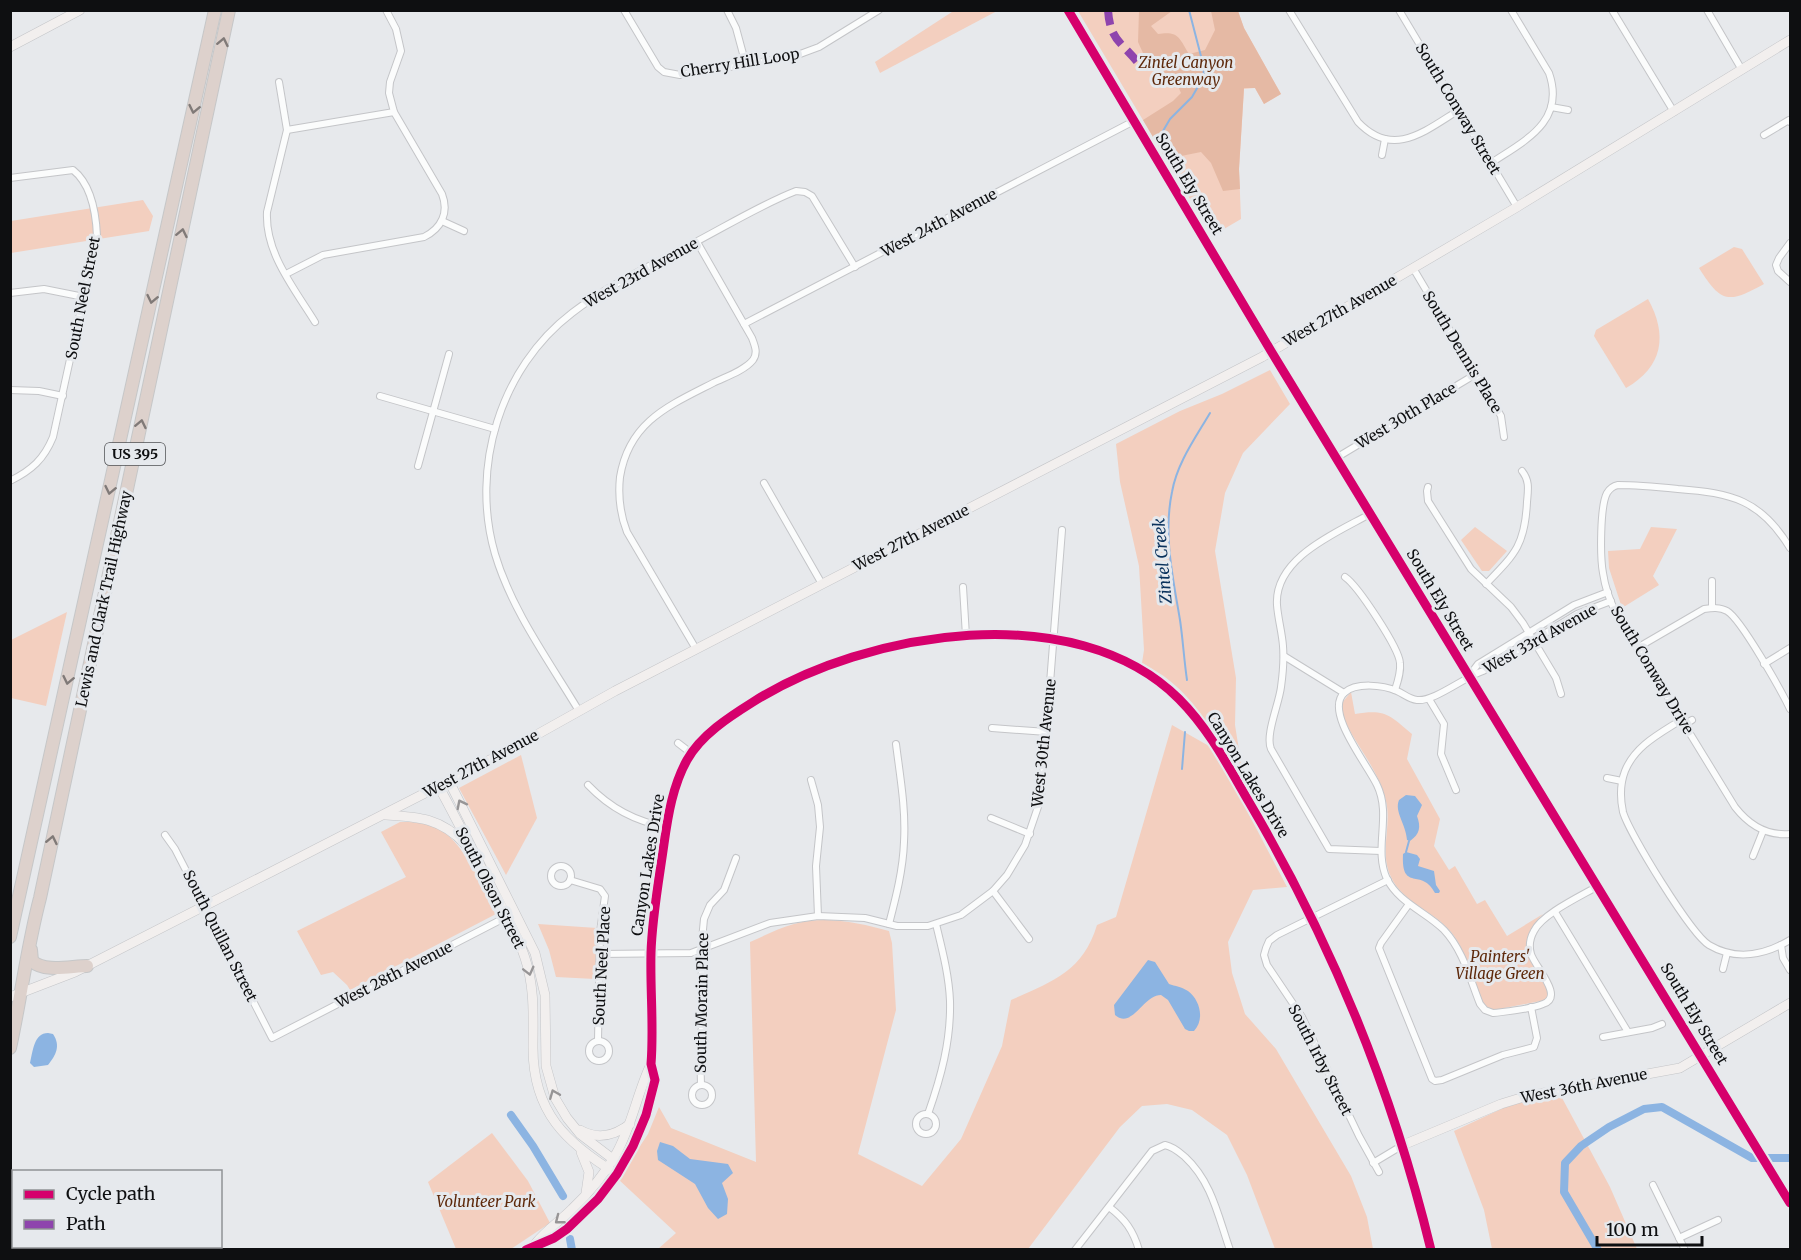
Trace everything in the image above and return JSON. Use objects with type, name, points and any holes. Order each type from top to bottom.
[{"type":"highway","name":"Lewis and Clark Trail Highway","points":[[10,937],[215,10]]},
{"type":"highway","name":"Lewis and Clark Trail Highway","points":[[10,1048],[16,995],[40,897],[229,10]]},
{"type":"highway","points":[[40,897],[31,952],[32,961],[40,966],[51,967],[87,966]]},
{"type":"street","points":[[12,44],[68,13],[80,10]]},
{"type":"street","points":[[286,274],[323,255],[424,237],[436,230],[442,221],[445,205],[442,194],[394,112],[390,101],[390,82],[401,51],[396,29],[386,10]]},
{"type":"street","name":"Cherry Hill Loop","points":[[624,10],[658,67],[664,72],[680,75],[792,57],[811,51],[855,27],[879,10]]},
{"type":"street","points":[[727,10],[736,28],[746,65]]},
{"type":"street","name":"South Ely Street","points":[[1068,10],[1271,351],[1791,1203]]},
{"type":"street","points":[[1288,10],[1358,122],[1372,135],[1385,139],[1406,140],[1459,110]]},
{"type":"street","name":"South Conway Street","points":[[1399,10],[1517,207]]},
{"type":"street","points":[[1491,163],[1542,128],[1551,107],[1553,84],[1549,74],[1512,10]]},
{"type":"street","points":[[1612,10],[1674,112]]},
{"type":"street","points":[[1707,10],[1742,70]]},
{"type":"street","name":"West 27th Avenue","points":[[16,995],[87,966],[439,787],[696,649],[1271,351],[1517,207],[1791,40]]},
{"type":"street","points":[[279,82],[287,130],[267,212],[267,223],[271,247],[315,322]]},
{"type":"street","points":[[1551,107],[1568,110]]},
{"type":"street","points":[[287,130],[394,112]]},
{"type":"street","points":[[1764,135],[1789,120],[1791,122]]},
{"type":"street","name":"West 24th Avenue","points":[[744,324],[1134,121]]},
{"type":"street","points":[[1382,155],[1385,139]]},
{"type":"street","name":"South Neel Street","points":[[10,178],[73,170],[84,183],[93,203],[97,236],[53,437],[43,459],[26,474],[10,481]]},
{"type":"street","name":"West 23rd Avenue","points":[[579,711],[514,602],[501,574],[487,513],[486,486],[489,453],[505,400],[519,373],[558,324],[583,304],[608,288],[796,191],[805,192],[814,199],[855,267]]},
{"type":"street","points":[[442,221],[464,231]]},
{"type":"street","points":[[696,649],[631,539],[622,514],[619,489],[626,456],[635,437],[656,415],[672,404],[746,366],[755,355],[754,343],[697,242]]},
{"type":"street","points":[[1791,243],[1776,265],[1778,271],[1791,282]]},
{"type":"street","name":"South Dennis Place","points":[[1413,268],[1501,416],[1504,437]]},
{"type":"street","points":[[10,293],[44,290],[84,297]]},
{"type":"street","points":[[418,466],[450,354]]},
{"type":"street","name":"West 30th Place","points":[[1336,458],[1476,374]]},
{"type":"street","points":[[10,390],[39,391],[63,396]]},
{"type":"street","points":[[381,396],[495,429]]},
{"type":"street","points":[[1486,584],[1512,556],[1522,538],[1526,523],[1529,483],[1522,471]]},
{"type":"street","points":[[764,483],[822,584]]},
{"type":"street","name":"South Conway Drive","points":[[1763,831],[1747,821],[1735,807],[1611,601],[1603,573],[1601,542],[1604,500],[1611,487],[1621,485],[1717,492],[1738,499],[1756,510],[1767,518],[1783,536]]},
{"type":"street","points":[[1428,487],[1428,501],[1465,560],[1518,615],[1556,678],[1561,694]]},
{"type":"street","points":[[1370,514],[1301,555],[1287,570],[1278,590],[1277,603],[1284,656],[1278,706],[1268,737],[1271,749],[1329,849],[1381,850]]},
{"type":"street","name":"West 30th Avenue","points":[[600,954],[691,953],[770,923],[818,916],[855,917],[919,927],[961,915],[993,891],[1019,857],[1030,834],[1041,798],[1062,530]]},
{"type":"street","points":[[1791,531],[1783,536],[1791,548]]},
{"type":"street","points":[[1345,577],[1358,589],[1398,654],[1400,670],[1395,690]]},
{"type":"street","points":[[1712,581],[1712,608]]},
{"type":"street","points":[[963,587],[966,636]]},
{"type":"street","name":"West 33rd Avenue","points":[[1469,676],[1478,664],[1575,605],[1608,592]]},
{"type":"street","name":"West 33rd Avenue","points":[[1429,699],[1469,676],[1483,671],[1577,614],[1611,601]]},
{"type":"street","points":[[1638,648],[1696,613],[1712,608],[1726,611],[1734,617],[1791,709]]},
{"type":"street","name":"Canyon Lakes Drive","points":[[530,1247],[554,1238],[567,1229],[598,1199],[619,1170],[639,1134],[649,1106],[655,1080],[651,1064],[653,922],[666,827],[678,777],[691,753],[711,732],[769,692],[813,670],[876,646],[966,636],[1013,635],[1084,645],[1137,667],[1157,680],[1190,710],[1205,728],[1263,826],[1312,918],[1365,1040],[1403,1145],[1431,1250]]},
{"type":"street","points":[[1764,664],[1791,648]]},
{"type":"street","points":[[1284,656],[1344,693]]},
{"type":"street","points":[[1456,790],[1441,754],[1444,724],[1429,699],[1414,699],[1395,690],[1360,686],[1344,693],[1338,702],[1338,715],[1378,786],[1383,801],[1384,821],[1381,850],[1388,880],[1394,890],[1443,929],[1454,942],[1482,1007],[1493,1013],[1547,1003],[1552,996],[1551,990],[1532,956],[1531,938],[1539,923],[1598,886]]},
{"type":"street","points":[[1692,720],[1653,738],[1637,751],[1629,764],[1622,781],[1621,797],[1623,811],[1631,830],[1693,930],[1710,945],[1727,952],[1748,955],[1760,954],[1791,940]]},
{"type":"street","points":[[992,728],[1047,732]]},
{"type":"street","points":[[678,743],[691,753]]},
{"type":"street","points":[[889,924],[901,873],[904,842],[904,818],[896,744]]},
{"type":"street","points":[[1607,778],[1622,781]]},
{"type":"street","points":[[811,780],[818,805],[820,827],[816,866],[818,916]]},
{"type":"street","name":"South Olson Street","points":[[449,781],[511,914],[525,956],[535,1013],[533,1053],[537,1080],[546,1106],[558,1127],[580,1150],[619,1170]]},
{"type":"street","points":[[588,785],[600,798],[633,818],[666,827]]},
{"type":"street","name":"South Olson Street","points":[[439,787],[472,851],[535,953],[541,974],[547,1018],[545,1054],[548,1076],[555,1098],[574,1127],[610,1164]]},
{"type":"street","points":[[383,815],[418,817],[439,823],[452,831],[472,851]]},
{"type":"street","points":[[991,818],[1030,834]]},
{"type":"street","points":[[1753,856],[1763,831],[1791,834]]},
{"type":"street","name":"South Quillan Street","points":[[165,835],[175,849],[272,1038]]},
{"type":"street","points":[[1645,853],[1652,849]]},
{"type":"street","name":"South Morain Place","points":[[701,1085],[700,1046],[703,1015],[701,950],[705,915],[710,905],[724,890],[736,858]]},
{"type":"street","name":"South Neel Place","points":[[570,880],[596,888],[605,896],[600,932],[598,1041]]},
{"type":"street","points":[[1312,918],[1388,880]]},
{"type":"street","points":[[993,891],[1029,939]]},
{"type":"street","points":[[1409,904],[1379,948],[1435,1081],[1503,1054],[1534,1047],[1537,1038],[1531,1007]]},
{"type":"street","points":[[1555,912],[1629,1032]]},
{"type":"street","name":"West 28th Avenue","points":[[272,1038],[511,914]]},
{"type":"street","name":"South Irby Street","points":[[1312,918],[1269,941],[1265,960],[1302,1017],[1351,1122],[1379,1172]]},
{"type":"street","points":[[928,1114],[943,1070],[950,1024],[947,976],[936,924]]},
{"type":"street","points":[[1781,945],[1791,954]]},
{"type":"street","points":[[1781,945],[1783,958],[1791,970]]},
{"type":"street","points":[[1723,969],[1727,952]]},
{"type":"street","name":"West 36th Avenue","points":[[1373,1163],[1403,1145],[1515,1099],[1674,1069],[1702,1056],[1791,1003]]},
{"type":"street","points":[[1603,1037],[1653,1028],[1662,1024]]},
{"type":"street","points":[[533,1053],[545,1054]]},
{"type":"street","name":"Canyon Lakes Drive","points":[[530,1247],[586,1196],[610,1164],[630,1124],[651,1064]]},
{"type":"street","points":[[574,1127],[589,1135],[605,1136],[614,1134],[630,1124]]},
{"type":"street","points":[[1076,1250],[1152,1151],[1162,1145],[1175,1149],[1203,1176],[1230,1250]]},
{"type":"street","points":[[580,1150],[589,1172],[586,1196]]},
{"type":"street","points":[[1653,1185],[1685,1250]]},
{"type":"street","points":[[1109,1207],[1131,1228],[1139,1250]]},
{"type":"street","points":[[1679,1238],[1718,1220]]},
{"type":"green space","points":[[955,10],[997,11],[880,73],[875,62]]},
{"type":"green space","name":"Zintel Canyon Greenway","points":[[1078,11],[1238,11],[1244,28],[1281,94],[1264,104],[1255,88],[1244,89],[1239,169],[1241,219],[1212,236]]},
{"type":"green space","points":[[1139,11],[1172,11],[1151,26],[1158,34],[1178,37],[1189,54],[1205,50],[1215,30],[1211,11],[1238,11],[1244,28],[1281,94],[1264,104],[1255,88],[1244,88],[1240,189],[1223,191],[1211,163],[1201,152],[1166,159],[1143,120],[1173,101],[1181,93],[1175,80],[1147,62],[1138,42]]},
{"type":"green space","points":[[143,200],[153,216],[149,231],[11,253],[11,221]]},
{"type":"green space","points":[[1734,247],[1742,249],[1764,284],[1742,295],[1726,297],[1713,288],[1699,268]]},
{"type":"green space","points":[[1648,299],[1658,325],[1660,337],[1658,349],[1648,370],[1626,388],[1594,336],[1596,330]]},
{"type":"green space","points":[[1270,370],[1290,404],[1243,453],[1225,493],[1215,551],[1236,678],[1235,725],[1242,769],[1236,773],[1208,724],[1181,690],[1167,678],[1142,663],[1144,650],[1139,566],[1120,482],[1116,444],[1180,411],[1222,394]]},
{"type":"green space","points":[[1475,527],[1507,551],[1489,571],[1482,571],[1461,540]]},
{"type":"green space","points":[[1651,527],[1677,529],[1653,576],[1659,585],[1622,608],[1609,568],[1608,551],[1640,549]]},
{"type":"green space","points":[[67,612],[46,706],[11,698],[11,640]]},
{"type":"green space","name":"Painters' Village Green","points":[[1351,692],[1355,714],[1381,713],[1398,722],[1412,734],[1407,759],[1440,819],[1434,846],[1449,870],[1455,866],[1477,904],[1485,900],[1507,936],[1543,914],[1533,925],[1527,945],[1532,963],[1549,993],[1546,1000],[1494,1010],[1486,1007],[1462,950],[1451,932],[1396,886],[1386,858],[1388,820],[1383,790],[1342,716],[1341,704]]},
{"type":"green space","points":[[1172,725],[1209,746],[1244,805],[1287,887],[1253,890],[1228,942],[1232,973],[1245,1014],[1276,1049],[1351,1176],[1367,1217],[1373,1249],[1275,1249],[1247,1175],[1227,1135],[1192,1110],[1167,1104],[1142,1106],[1120,1127],[1028,1249],[658,1249],[676,1233],[618,1179],[648,1134],[659,1107],[671,1128],[756,1162],[750,942],[788,926],[817,920],[854,923],[889,931],[892,943],[896,1010],[858,1154],[922,1186],[961,1139],[1002,1046],[1011,1000],[1064,973],[1083,954],[1097,925],[1116,917]]},
{"type":"green space","points":[[521,755],[537,818],[506,875],[459,788]]},
{"type":"green space","points":[[400,822],[433,826],[454,841],[470,864],[496,914],[350,990],[333,972],[321,975],[297,931],[406,877],[381,832]]},
{"type":"green space","points":[[538,924],[597,928],[595,979],[556,977],[549,950]]},
{"type":"green space","points":[[1561,1096],[1610,1187],[1637,1249],[1492,1249],[1484,1210],[1454,1131],[1514,1103]]},
{"type":"green space","name":"Volunteer Park","points":[[492,1133],[528,1181],[550,1223],[511,1249],[456,1249],[428,1182]]},
{"type":"water","points":[[1406,795],[1415,796],[1422,805],[1417,816],[1419,830],[1410,841],[1407,840],[1398,809],[1399,800]]},
{"type":"water","points":[[1406,852],[1417,855],[1420,859],[1418,866],[1434,871],[1439,893],[1435,893],[1424,881],[1409,877],[1405,873],[1403,854]]},
{"type":"water","points":[[1148,960],[1155,962],[1169,984],[1186,990],[1196,999],[1200,1015],[1194,1031],[1185,1029],[1168,1000],[1161,995],[1149,1000],[1127,1018],[1115,1015],[1114,1005]]},
{"type":"water","points":[[48,1033],[53,1034],[57,1042],[55,1054],[48,1065],[34,1067],[30,1063],[37,1039]]},
{"type":"water","points":[[660,1142],[673,1146],[690,1159],[728,1164],[733,1173],[722,1183],[728,1199],[727,1214],[718,1219],[708,1208],[695,1184],[658,1160],[657,1151]]},
{"type":"waterway","name":"Zintel Creek","points":[[1163,131],[1170,119],[1192,97],[1204,76],[1189,10]]},
{"type":"waterway","name":"Zintel Creek","points":[[1187,680],[1170,556],[1169,508],[1178,471],[1210,413]]},
{"type":"waterway","name":"Zintel Creek","points":[[1182,769],[1185,732]]},
{"type":"waterway","points":[[1406,852],[1409,841]]},
{"type":"waterway","points":[[1598,1250],[1564,1192],[1565,1163],[1581,1146],[1609,1127],[1644,1109],[1662,1107],[1752,1158],[1790,1158]]},
{"type":"waterway","points":[[511,1115],[563,1196]]},
{"type":"waterway","points":[[570,1239],[572,1250]]},
{"type":"marked path","points":[[1108,10],[1114,35],[1139,64]]},
{"type":"cycle path","points":[[1068,10],[1271,351],[1790,1203]]},
{"type":"cycle path","points":[[526,1250],[554,1238],[567,1229],[598,1199],[617,1174],[633,1146],[646,1115],[655,1080],[651,1064],[651,953],[654,912],[672,800],[682,770],[693,751],[716,727],[753,702],[799,677],[852,657],[910,643],[969,635],[1028,636],[1085,646],[1136,667],[1179,699],[1200,723],[1226,762],[1279,855],[1333,963],[1398,1133],[1431,1250]]}]
